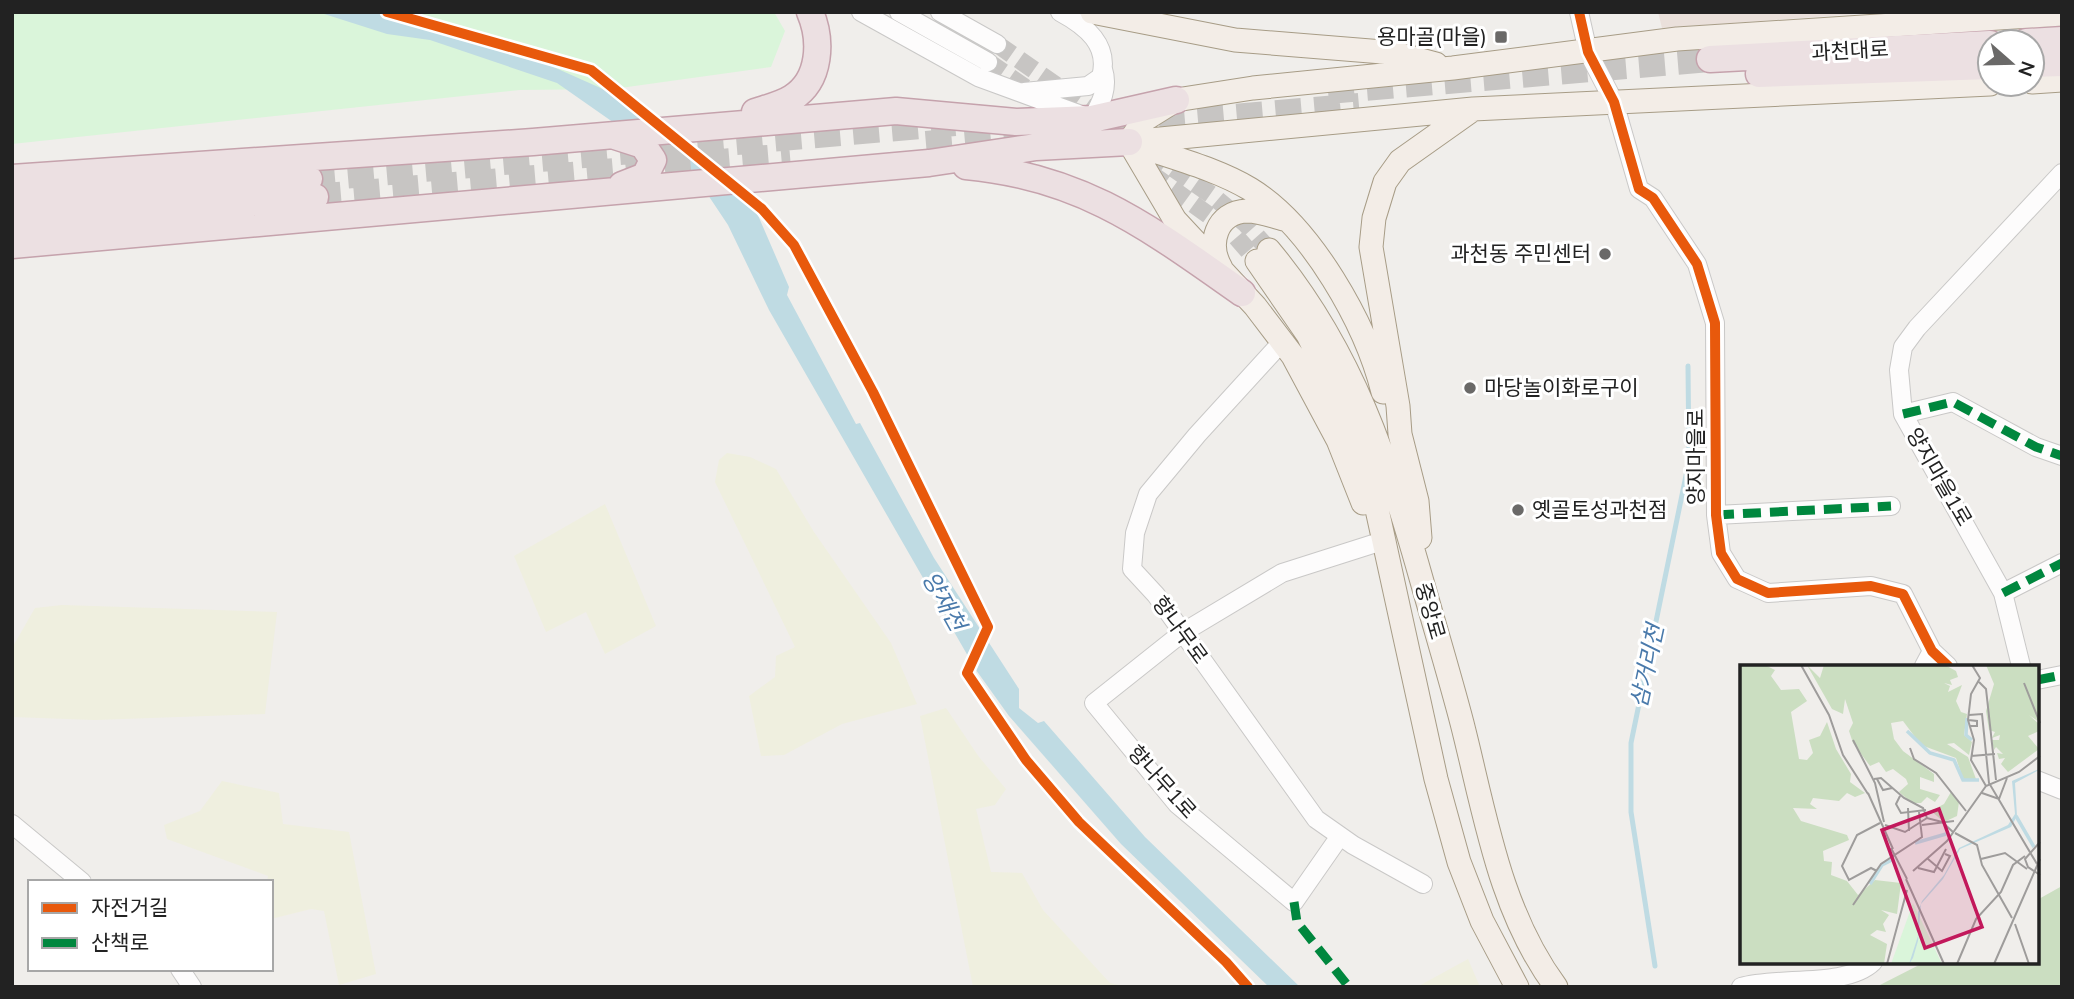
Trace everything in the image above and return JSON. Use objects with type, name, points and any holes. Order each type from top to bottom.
[{"type":"highway","points":[[727,124],[792,98],[802,90],[812,73],[818,53],[816,30],[810,12]]},
{"type":"highway","name":"과천대로","points":[[1976,45],[1711,67],[1976,66]]},
{"type":"highway","points":[[12,178],[610,135],[896,111],[1016,122],[1092,119],[1176,100]]},
{"type":"highway","points":[[597,192],[645,176],[652,164],[652,158],[645,146],[610,135]]},
{"type":"highway","points":[[12,245],[929,163],[1036,147],[1129,142]]},
{"type":"highway","points":[[929,163],[1006,171],[1041,178],[1079,191],[1146,225],[1235,285]]},
{"type":"highway","points":[[12,202],[312,188],[12,224]]},
{"type":"main road","points":[[1092,12],[1235,40],[1395,53],[1453,68]]},
{"type":"main road","points":[[1129,142],[1144,120],[1176,100],[1253,88],[1453,68],[1677,40],[2062,14]]},
{"type":"main road","points":[[1129,142],[1473,109],[1976,85]]},
{"type":"main road","points":[[1423,586],[1417,501],[1400,434],[1398,406],[1371,247],[1376,206],[1385,183],[1408,154],[1473,109]]},
{"type":"main road","points":[[1092,119],[1129,142],[1234,181],[1263,198],[1287,220],[1304,239],[1354,319],[1370,350],[1388,411],[1400,434]]},
{"type":"main road","points":[[1129,142],[1169,212],[1282,342],[1314,391],[1338,440],[1364,507],[1373,544],[1390,579]]},
{"type":"main road","points":[[1235,285],[1215,251],[1216,233],[1222,221],[1246,211],[1287,220]]},
{"type":"main road","name":"중앙로","points":[[1517,987],[1482,920],[1459,862],[1436,779],[1390,579],[1364,450],[1308,335],[1263,256],[1318,315],[1365,404],[1400,502],[1462,723],[1488,833],[1530,945],[1556,987]]},
{"type":"street","points":[[861,12],[978,77],[1092,119],[1104,94],[1106,79],[1103,69]]},
{"type":"street","points":[[899,12],[988,62]]},
{"type":"street","points":[[940,12],[997,44]]},
{"type":"street","points":[[1017,93],[1087,86],[1098,80],[1104,62],[1098,42],[1060,12]]},
{"type":"street","name":"양지마을로","points":[[1579,12],[1588,52],[1614,102],[1639,189],[1653,198],[1697,264],[1715,323],[1716,515],[1721,553],[1737,579],[1768,593],[1871,586],[1903,594],[1928,659]]},
{"type":"street","name":"양지마을1로","points":[[2021,665],[2003,593],[1903,415],[1899,370],[1903,347],[2062,173]]},
{"type":"street","name":"향나무로","points":[[1282,342],[1147,494],[1135,533],[1132,569],[1156,596],[1316,819],[1423,884]]},
{"type":"street","points":[[1903,415],[1952,402],[2036,447],[2062,456]]},
{"type":"street","points":[[1716,515],[1891,506]]},
{"type":"street","points":[[1182,633],[1282,573],[1373,544]]},
{"type":"street","points":[[2003,593],[2062,563]]},
{"type":"street","name":"향나무1로","points":[[1182,633],[1094,703],[1177,804],[1294,902],[1340,836]]},
{"type":"street","points":[[2039,680],[2062,675]]},
{"type":"street","points":[[2039,781],[2062,790]]},
{"type":"street","points":[[12,824],[80,880]]},
{"type":"street","points":[[1799,983],[1808,964]]},
{"type":"street","points":[[1741,987],[1837,979],[1866,969],[1871,964]]},
{"type":"street","points":[[181,971],[192,987]]},
{"type":"shaded area","points":[[1658,12],[1884,12],[1662,28]]},
{"type":"green space","points":[[12,12],[774,12],[785,31],[771,67],[613,89],[520,90],[12,144]]},
{"type":"green space","points":[[727,453],[750,457],[776,469],[814,532],[891,643],[917,704],[842,724],[784,755],[761,756],[749,696],[775,677],[776,656],[795,647],[715,482],[719,460]]},
{"type":"green space","points":[[605,504],[656,626],[605,654],[586,612],[546,632],[514,556]]},
{"type":"green space","points":[[62,605],[277,612],[265,714],[95,720],[12,717],[12,648],[35,608]]},
{"type":"green space","points":[[946,708],[979,757],[1006,789],[995,805],[976,809],[991,872],[1022,873],[1043,910],[1110,983],[1127,987],[973,987],[920,716]]},
{"type":"green space","points":[[222,781],[279,793],[283,824],[349,832],[376,974],[339,985],[324,911],[311,909],[273,918],[273,880],[267,880],[268,876],[167,839],[164,825],[200,811]]},
{"type":"green space","points":[[2062,886],[2062,987],[1876,987],[1921,964],[2039,964],[2039,899]]},
{"type":"green space","points":[[1468,959],[1480,987],[1417,987]]},
{"type":"water","name":"양재천","points":[[318,12],[374,12],[522,53],[605,90],[698,153],[757,213],[789,287],[787,295],[856,424],[860,423],[934,558],[1019,689],[1019,708],[1038,723],[1044,721],[1145,837],[1300,987],[1269,987],[1121,844],[1009,716],[976,670],[769,310],[728,225],[700,183],[557,83],[430,40],[387,34]]},
{"type":"waterway","name":"삼거리천","points":[[1655,966],[1631,812],[1631,743],[1689,461],[1688,366]]},
{"type":"tunnel","points":[[997,44],[1213,196],[1246,224],[1269,250]]},
{"type":"tunnel","points":[[1328,91],[1710,59]]},
{"type":"tunnel","points":[[988,62],[1037,96]]},
{"type":"tunnel","points":[[926,144],[1359,106]]},
{"type":"tunnel","points":[[309,179],[955,123]]},
{"type":"tunnel","points":[[315,197],[790,156]]},
{"type":"tunnel","points":[[1150,173],[1232,232],[1257,261]]},
{"type":"marked path","points":[[1903,414],[1953,402],[2036,447],[2062,456]]},
{"type":"marked path","points":[[1716,515],[1891,506]]},
{"type":"marked path","points":[[2003,593],[2062,563]]},
{"type":"marked path","points":[[2039,680],[2062,675]]},
{"type":"marked path","points":[[1294,902],[1297,922],[1349,987]]},
{"type":"cycle path","points":[[387,12],[591,70],[762,209],[794,245],[873,392],[988,627],[967,673],[1026,760],[1079,822],[1226,962],[1248,987]]},
{"type":"cycle path","points":[[1579,12],[1588,52],[1614,102],[1639,189],[1653,198],[1697,264],[1715,323],[1716,515],[1721,553],[1737,579],[1768,593],[1871,586],[1903,594],[1932,651],[1947,665]]},
{"type":"place","name":"용마골(마을)","points":[[1501,37]]},
{"type":"place","name":"과천동 주민센터","points":[[1605,254]]},
{"type":"place","name":"마당놀이화로구이","points":[[1470,388]]},
{"type":"place","name":"옛골토성과천점","points":[[1518,510]]}]
